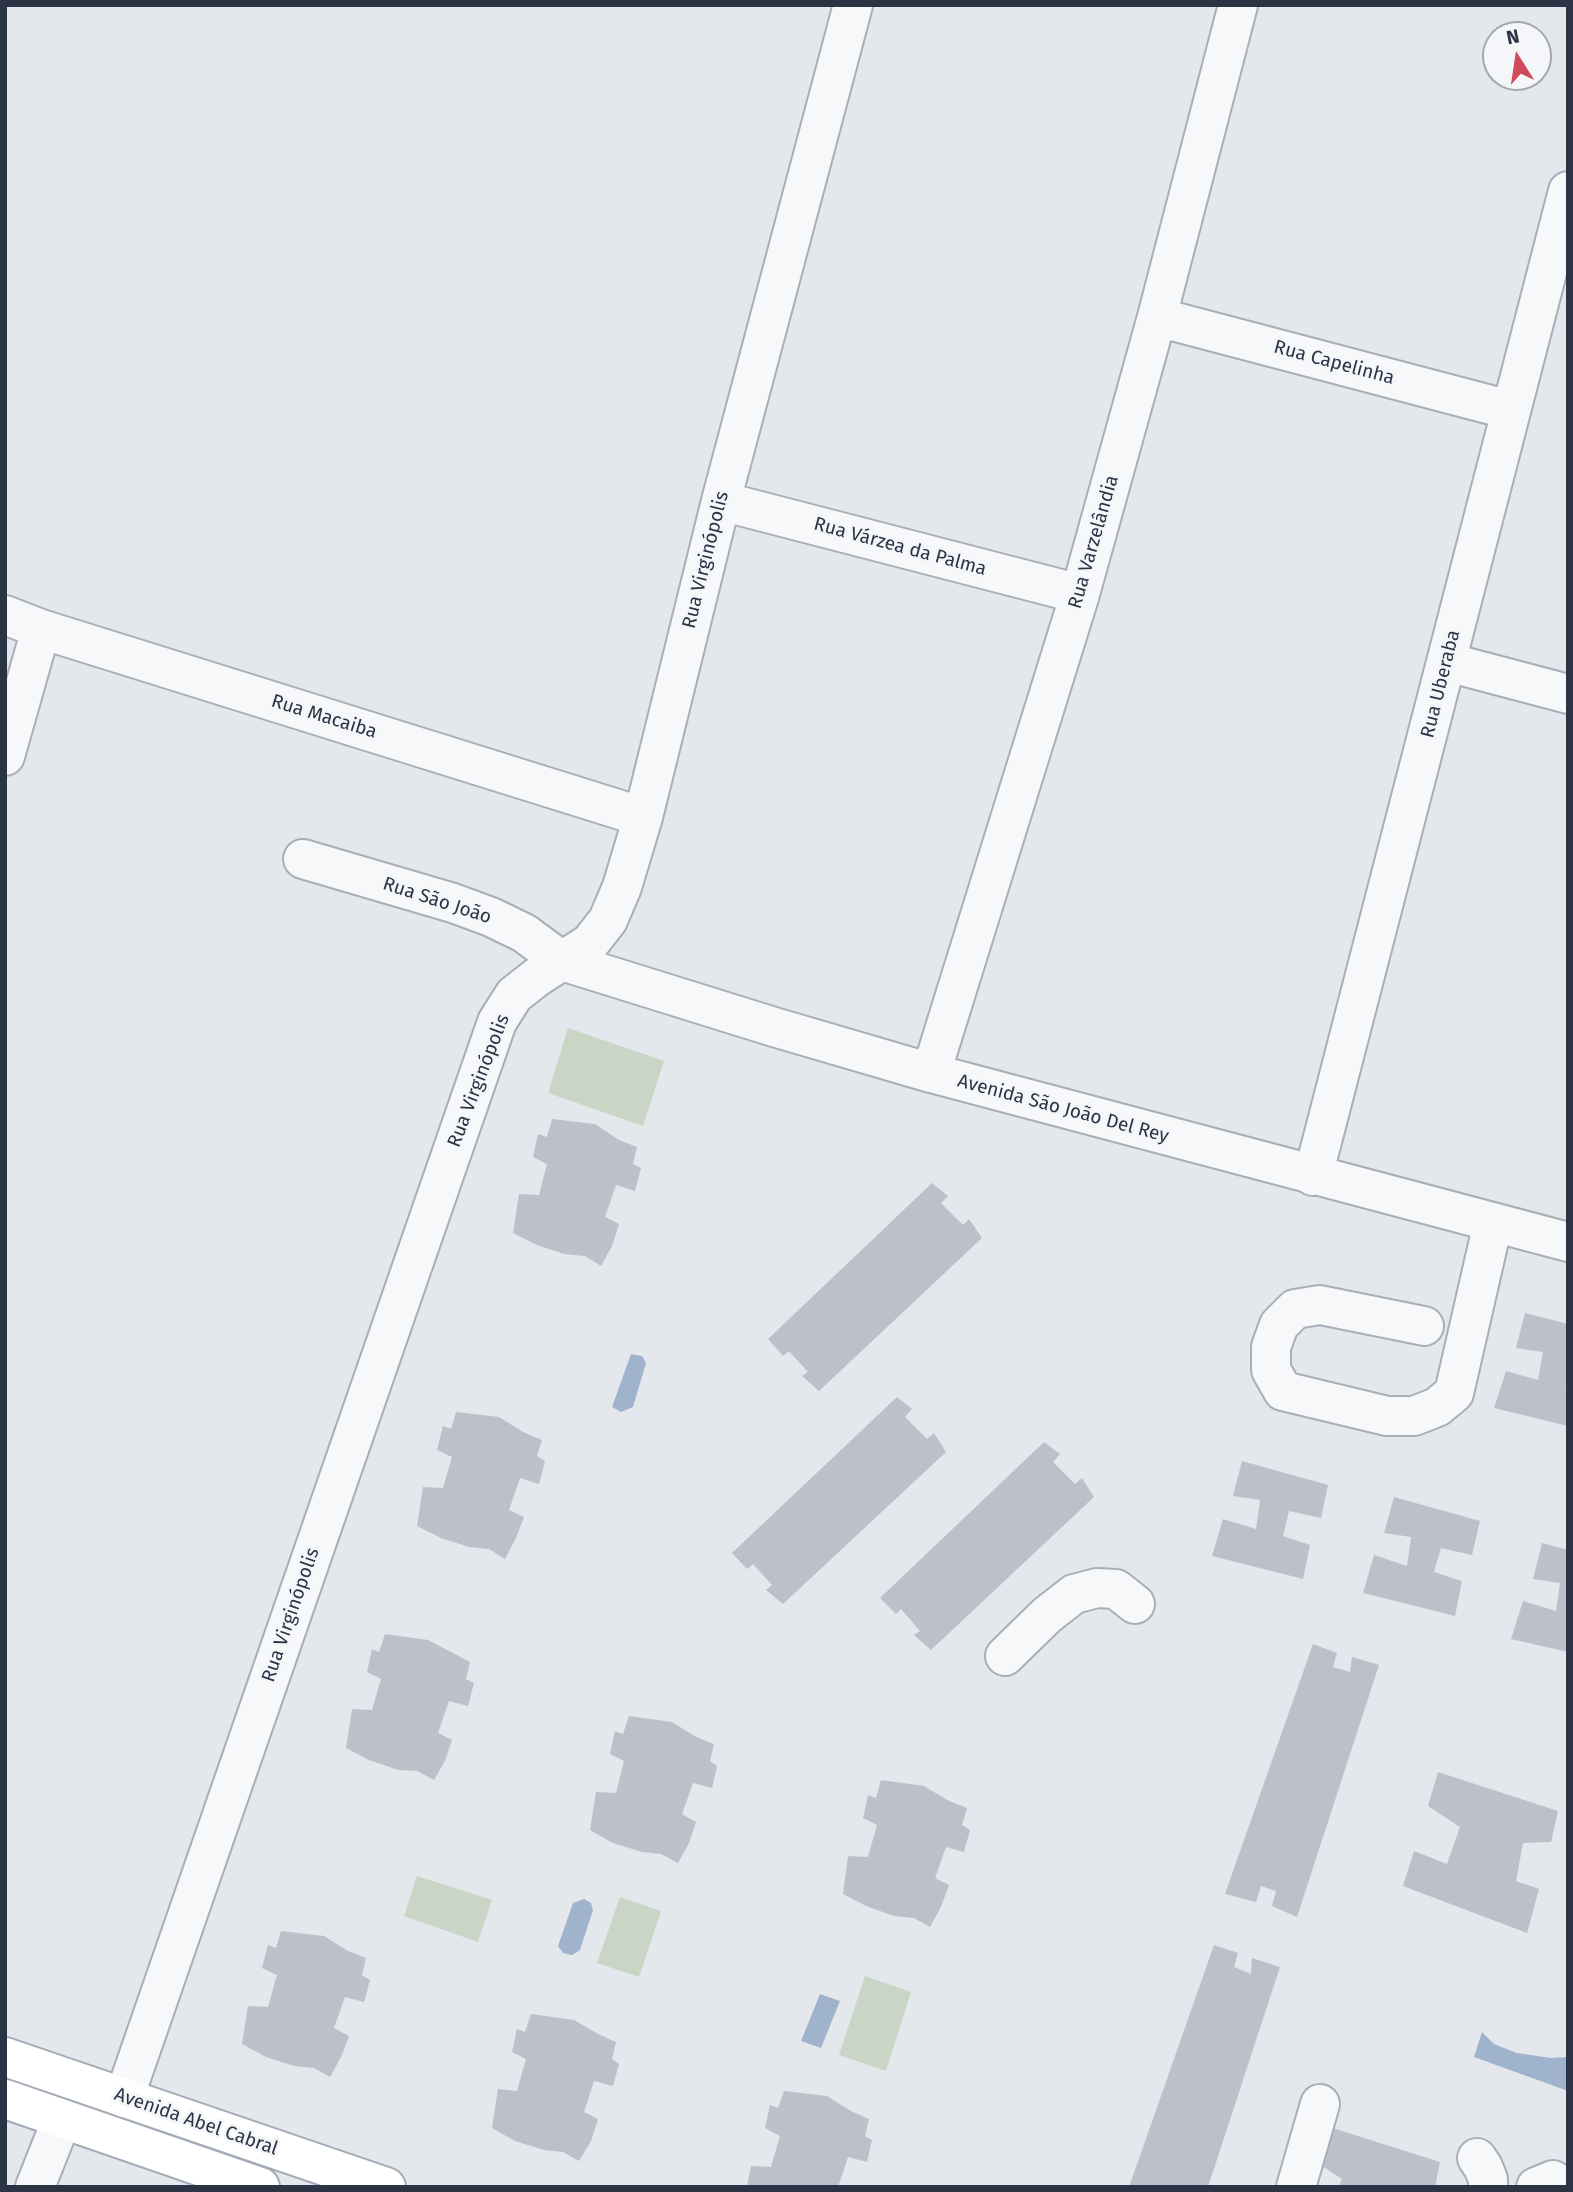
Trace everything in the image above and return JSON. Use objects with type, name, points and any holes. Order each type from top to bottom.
[{"type":"main road","name":"Avenida Abel Cabral","points":[[5,2057],[386,2187]]},
{"type":"main road","points":[[5,2099],[260,2187]]},
{"type":"street","name":"Rua Virginópolis","points":[[124,2098],[497,1022],[514,995],[590,943],[608,920],[622,887],[643,817],[720,501],[853,5]]},
{"type":"street","name":"Rua Varzelândia","points":[[931,1073],[1080,594],[1157,317],[1238,5]]},
{"type":"street","name":"Rua Uberaba","points":[[1313,1176],[1568,191]]},
{"type":"street","name":"Rua Capelinha","points":[[1157,317],[1510,410]]},
{"type":"street","name":"Rua Várzea da Palma","points":[[720,501],[1080,594]]},
{"type":"street","name":"Rua Macaiba","points":[[5,615],[41,629],[643,817]]},
{"type":"street","points":[[5,756],[41,629]]},
{"type":"street","points":[[1447,662],[1568,694]]},
{"type":"street","name":"Rua São João","points":[[303,859],[453,903],[491,917],[524,933],[562,961]]},
{"type":"street","name":"Avenida São João Del Rey","points":[[562,961],[931,1073],[1568,1242]]},
{"type":"street","points":[[1424,1326],[1320,1305],[1295,1309],[1279,1325],[1271,1347],[1271,1370],[1283,1391],[1387,1416],[1413,1416],[1437,1407],[1454,1392],[1493,1223]]},
{"type":"street","points":[[1005,1656],[1047,1615],[1074,1594],[1097,1588],[1116,1588],[1135,1604]]},
{"type":"street","points":[[1296,2187],[1320,2104]]},
{"type":"street","points":[[35,2187],[62,2119]]},
{"type":"green space","points":[[568,1028],[664,1061],[643,1126],[548,1093]]},
{"type":"green space","points":[[417,1876],[492,1900],[478,1942],[404,1916]]},
{"type":"green space","points":[[620,1897],[661,1911],[639,1977],[597,1963]]},
{"type":"green space","points":[[865,1976],[911,1992],[886,2071],[839,2055]]},
{"type":"water","points":[[631,1354],[642,1356],[646,1363],[633,1407],[621,1412],[612,1407]]},
{"type":"water","points":[[584,1899],[591,1903],[593,1910],[580,1950],[572,1955],[563,1953],[558,1946],[573,1903]]},
{"type":"water","points":[[820,1994],[840,2001],[821,2048],[801,2041]]},
{"type":"water","points":[[1482,2032],[1494,2044],[1517,2053],[1551,2058],[1568,2057],[1568,2091],[1474,2057]]},
{"type":"building","points":[[552,1119],[595,1124],[619,1140],[637,1147],[633,1164],[641,1168],[635,1191],[616,1185],[605,1217],[619,1224],[612,1246],[601,1266],[585,1256],[564,1254],[513,1233],[519,1194],[539,1195],[547,1164],[533,1157],[538,1134],[547,1137]]},
{"type":"building","points":[[932,1183],[948,1196],[941,1203],[963,1225],[969,1219],[982,1238],[819,1391],[802,1376],[808,1372],[789,1351],[783,1356],[768,1339]]},
{"type":"building","points":[[1525,1313],[1568,1324],[1568,1378],[1565,1388],[1568,1389],[1568,1426],[1494,1408],[1506,1371],[1538,1380],[1543,1352],[1516,1348]]},
{"type":"building","points":[[897,1397],[912,1409],[905,1417],[927,1439],[934,1433],[946,1452],[783,1604],[766,1590],[772,1585],[753,1564],[747,1569],[732,1553]]},
{"type":"building","points":[[456,1412],[499,1417],[542,1440],[537,1456],[545,1461],[539,1484],[520,1478],[509,1510],[524,1517],[505,1559],[489,1549],[469,1547],[441,1538],[417,1526],[423,1487],[443,1488],[452,1457],[437,1450],[443,1426],[451,1429]]},
{"type":"building","points":[[1044,1442],[1060,1454],[1053,1462],[1075,1484],[1082,1478],[1094,1497],[931,1650],[914,1635],[920,1631],[901,1609],[896,1614],[880,1598]]},
{"type":"building","points":[[1242,1461],[1328,1485],[1321,1518],[1289,1511],[1283,1536],[1310,1545],[1303,1579],[1212,1556],[1223,1519],[1256,1529],[1260,1500],[1233,1496]]},
{"type":"building","points":[[1394,1497],[1480,1521],[1472,1555],[1441,1548],[1434,1572],[1462,1581],[1455,1616],[1363,1593],[1374,1555],[1407,1566],[1411,1537],[1384,1533]]},
{"type":"building","points":[[1542,1543],[1568,1550],[1568,1652],[1511,1639],[1523,1601],[1556,1611],[1560,1583],[1533,1579]]},
{"type":"building","points":[[385,1634],[428,1640],[470,1662],[466,1679],[474,1683],[468,1706],[449,1701],[438,1733],[452,1740],[445,1761],[434,1780],[417,1771],[398,1770],[369,1760],[346,1748],[352,1709],[372,1710],[381,1679],[367,1672],[372,1649],[379,1652]]},
{"type":"building","points":[[1313,1644],[1337,1653],[1333,1667],[1350,1672],[1352,1657],[1379,1665],[1297,1917],[1272,1906],[1276,1891],[1261,1886],[1256,1902],[1225,1894]]},
{"type":"building","points":[[629,1716],[672,1722],[696,1737],[714,1744],[710,1761],[717,1766],[712,1788],[693,1783],[682,1814],[696,1822],[678,1863],[661,1854],[642,1852],[613,1843],[590,1830],[596,1792],[616,1793],[624,1761],[610,1754],[615,1731],[623,1734]]},
{"type":"building","points":[[1438,1772],[1558,1811],[1551,1842],[1523,1843],[1516,1881],[1539,1889],[1527,1933],[1403,1886],[1414,1851],[1447,1864],[1460,1827],[1428,1806]]},
{"type":"building","points":[[881,1780],[924,1786],[967,1808],[962,1825],[970,1830],[964,1852],[946,1847],[935,1878],[949,1885],[930,1927],[914,1918],[894,1916],[866,1906],[843,1894],[848,1856],[868,1857],[877,1825],[863,1818],[868,1795],[876,1798]]},
{"type":"building","points":[[281,1931],[324,1936],[348,1951],[366,1958],[362,1975],[370,1980],[364,2002],[345,1997],[334,2028],[349,2036],[330,2077],[314,2068],[294,2066],[266,2057],[242,2044],[248,2006],[268,2007],[277,1975],[262,1968],[268,1945],[276,1948]]},
{"type":"building","points":[[1214,1945],[1238,1953],[1234,1967],[1251,1974],[1252,1958],[1280,1967],[1208,2187],[1129,2187]]},
{"type":"building","points":[[531,2014],[574,2020],[616,2042],[612,2059],[619,2064],[613,2086],[594,2081],[584,2112],[598,2119],[591,2141],[579,2161],[563,2152],[544,2150],[515,2141],[492,2128],[498,2089],[517,2091],[526,2059],[512,2052],[517,2029],[525,2032]]},
{"type":"building","points":[[784,2091],[827,2096],[869,2119],[865,2136],[872,2140],[867,2162],[848,2157],[838,2187],[747,2187],[751,2166],[771,2167],[780,2136],[765,2128],[770,2105],[778,2108]]},
{"type":"building","points":[[1320,2124],[1440,2162],[1435,2187],[1339,2187],[1342,2179],[1310,2158]]}]
